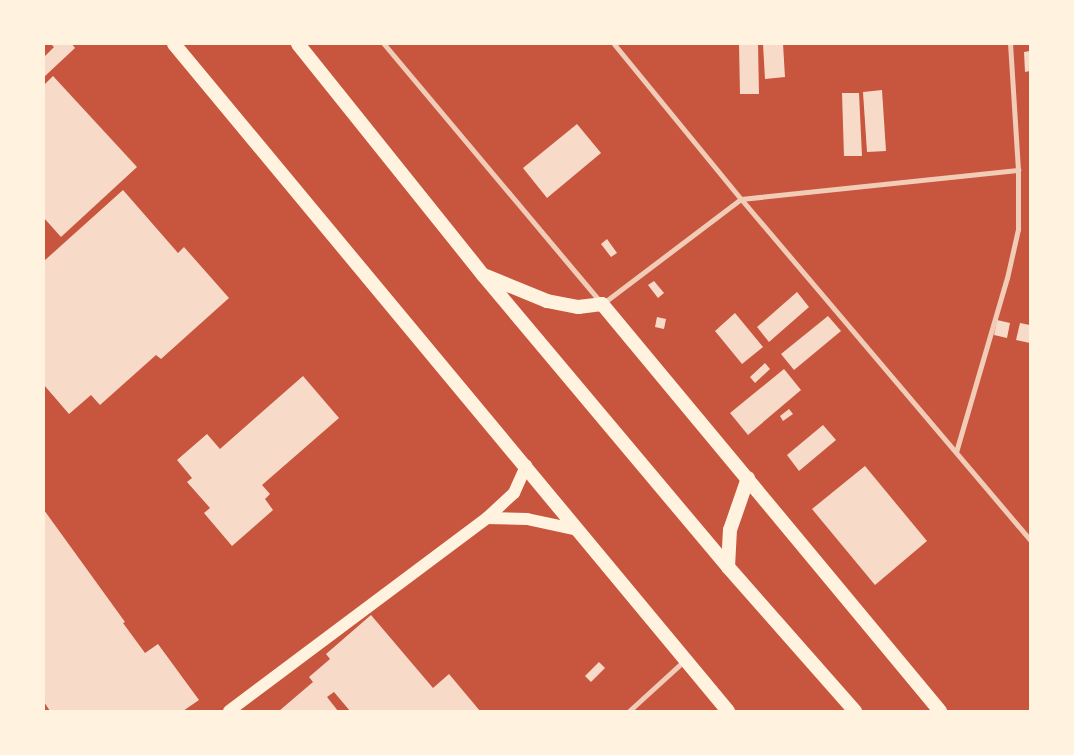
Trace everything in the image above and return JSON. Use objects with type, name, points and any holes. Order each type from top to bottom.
[{"type":"highway","points":[[174,44],[728,711]]},
{"type":"highway","points":[[298,44],[483,275],[728,567],[855,711]]},
{"type":"highway","points":[[483,275],[547,301],[578,307],[602,304],[940,711]]},
{"type":"highway","points":[[728,567],[730,530],[736,507],[748,478]]},
{"type":"main road","points":[[229,711],[487,518],[514,493],[526,466]]},
{"type":"main road","points":[[487,518],[527,519],[578,530]]},
{"type":"street","points":[[384,44],[602,304],[741,199],[1018,170]]},
{"type":"street","points":[[614,44],[741,199],[1030,540]]},
{"type":"street","points":[[956,452],[1007,278],[1016,237],[1018,170],[1010,44]]},
{"type":"street","points":[[629,711],[685,661]]},
{"type":"building","points":[[51,44],[72,44],[75,48],[44,77],[44,57],[54,47]]},
{"type":"building","points":[[739,44],[758,44],[759,94],[740,94]]},
{"type":"building","points":[[763,44],[783,44],[785,77],[765,79]]},
{"type":"building","points":[[1030,51],[1030,71],[1025,72],[1024,52]]},
{"type":"building","points":[[53,76],[137,167],[61,237],[44,218],[44,85]]},
{"type":"building","points":[[882,90],[886,151],[867,152],[863,92]]},
{"type":"building","points":[[842,93],[859,93],[862,156],[844,156]]},
{"type":"building","points":[[577,124],[601,153],[547,198],[523,168]]},
{"type":"building","points":[[123,190],[178,253],[184,247],[229,298],[161,359],[156,355],[100,405],[91,395],[69,414],[44,385],[44,261]]},
{"type":"building","points":[[607,239],[617,253],[611,257],[601,244]]},
{"type":"building","points":[[654,281],[664,293],[658,298],[648,285]]},
{"type":"building","points":[[797,292],[809,307],[769,342],[757,327]]},
{"type":"building","points":[[735,313],[763,347],[742,364],[715,331]]},
{"type":"building","points":[[828,316],[841,331],[794,370],[781,354]]},
{"type":"building","points":[[657,317],[666,319],[664,329],[655,327]]},
{"type":"building","points":[[997,320],[1010,323],[1007,338],[994,335]]},
{"type":"building","points":[[1020,323],[1030,325],[1030,343],[1016,340]]},
{"type":"building","points":[[765,363],[770,369],[755,383],[750,377]]},
{"type":"building","points":[[784,369],[801,390],[748,435],[730,413]]},
{"type":"building","points":[[303,376],[339,418],[262,485],[270,494],[265,499],[273,510],[232,546],[204,513],[210,508],[187,482],[192,478],[177,460],[207,434],[220,449]]},
{"type":"building","points":[[789,409],[793,414],[783,421],[780,416]]},
{"type":"building","points":[[823,425],[836,440],[799,471],[787,455]]},
{"type":"building","points":[[865,466],[927,541],[875,585],[812,509]]},
{"type":"building","points":[[44,510],[125,622],[123,623],[145,653],[158,644],[199,700],[183,711],[50,711],[44,702]]},
{"type":"building","points":[[371,615],[433,688],[449,674],[480,711],[350,711],[334,692],[327,697],[338,711],[279,711],[313,682],[309,677],[330,659],[326,654]]},
{"type":"building","points":[[599,662],[605,668],[591,682],[585,676]]}]
